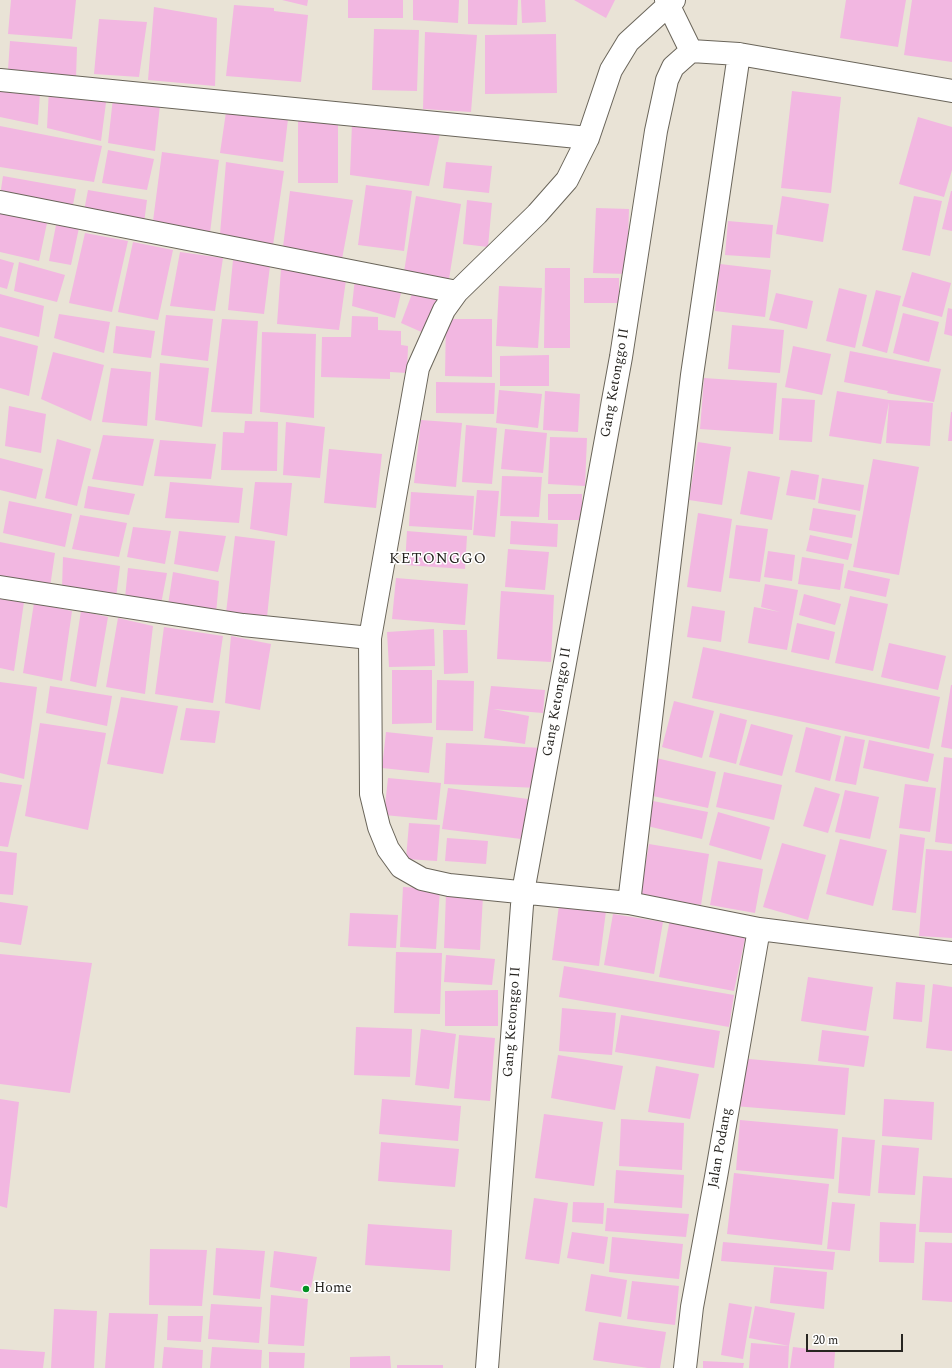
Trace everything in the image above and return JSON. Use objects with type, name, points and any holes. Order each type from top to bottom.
[{"type":"street","points":[[952,91],[739,54],[691,51],[669,1],[628,42],[611,70],[588,138],[567,180],[537,214],[457,292],[444,310],[418,368],[370,638],[371,794],[379,827],[388,849],[400,867],[422,879],[449,885],[629,903],[759,929],[952,953]]},
{"type":"street","name":"Gang Ketonggo II","points":[[487,1368],[523,892],[621,357],[656,131],[667,80],[673,67],[691,51]]},
{"type":"street","points":[[629,903],[692,375],[739,54]]},
{"type":"street","points":[[0,80],[588,138]]},
{"type":"street","points":[[0,202],[457,292]]},
{"type":"street","points":[[0,587],[243,625],[370,638]]},
{"type":"street","name":"Jalan Podang","points":[[685,1368],[692,1306],[718,1169],[759,929]]},
{"type":"building","points":[[11,0],[76,0],[72,39],[8,34]]},
{"type":"building","points":[[282,0],[308,0],[307,6]]},
{"type":"building","points":[[348,0],[403,0],[403,18],[348,18]]},
{"type":"building","points":[[413,0],[459,0],[458,23],[413,20]]},
{"type":"building","points":[[468,0],[518,0],[517,25],[468,24]]},
{"type":"building","points":[[521,0],[545,0],[546,22],[522,23]]},
{"type":"building","points":[[574,0],[615,0],[606,18]]},
{"type":"building","points":[[846,0],[906,0],[898,47],[840,38]]},
{"type":"building","points":[[912,0],[952,0],[952,62],[904,55]]},
{"type":"building","points":[[234,5],[274,8],[274,11],[308,15],[301,82],[226,76]]},
{"type":"building","points":[[154,7],[217,18],[215,86],[148,80]]},
{"type":"building","points":[[99,19],[147,22],[139,77],[94,74]]},
{"type":"building","points":[[374,29],[419,30],[417,91],[372,90]]},
{"type":"building","points":[[425,32],[477,35],[471,112],[423,109]]},
{"type":"building","points":[[556,34],[557,93],[485,94],[485,35]]},
{"type":"building","points":[[10,41],[77,47],[76,78],[8,70]]},
{"type":"building","points":[[0,86],[40,92],[38,125],[0,117]]},
{"type":"building","points":[[49,89],[107,95],[101,141],[47,128]]},
{"type":"building","points":[[792,91],[841,97],[831,193],[781,188]]},
{"type":"building","points":[[113,98],[160,105],[155,151],[108,143]]},
{"type":"building","points":[[226,112],[288,119],[283,162],[220,153]]},
{"type":"building","points":[[298,115],[338,115],[338,183],[298,183]]},
{"type":"building","points":[[918,117],[952,127],[952,170],[944,197],[899,184]]},
{"type":"building","points":[[352,123],[440,133],[429,186],[350,175]]},
{"type":"building","points":[[0,126],[102,146],[94,182],[0,167]]},
{"type":"building","points":[[108,150],[154,159],[147,190],[102,183]]},
{"type":"building","points":[[162,152],[219,160],[210,233],[153,221]]},
{"type":"building","points":[[226,162],[284,171],[273,245],[220,234]]},
{"type":"building","points":[[446,162],[492,166],[489,193],[443,188]]},
{"type":"building","points":[[3,176],[76,189],[72,210],[0,196]]},
{"type":"building","points":[[366,185],[412,191],[404,251],[358,245]]},
{"type":"building","points":[[88,190],[147,200],[144,223],[84,211]]},
{"type":"building","points":[[290,191],[353,200],[342,259],[283,247]]},
{"type":"building","points":[[952,191],[952,231],[942,229]]},
{"type":"building","points":[[416,196],[461,204],[449,279],[404,272]]},
{"type":"building","points":[[782,196],[829,204],[823,242],[776,234]]},
{"type":"building","points":[[914,196],[942,201],[930,256],[902,250]]},
{"type":"building","points":[[467,200],[492,203],[488,247],[463,244]]},
{"type":"building","points":[[596,208],[629,209],[627,274],[593,273]]},
{"type":"building","points":[[0,213],[47,223],[39,261],[0,252]]},
{"type":"building","points":[[728,221],[773,225],[770,258],[725,255]]},
{"type":"building","points":[[56,225],[79,228],[71,265],[49,261]]},
{"type":"building","points":[[85,233],[128,241],[112,312],[69,303]]},
{"type":"building","points":[[133,242],[173,250],[158,320],[118,312]]},
{"type":"building","points":[[180,252],[223,258],[215,311],[170,306]]},
{"type":"building","points":[[0,259],[14,263],[7,289],[0,287]]},
{"type":"building","points":[[233,260],[270,266],[264,314],[228,310]]},
{"type":"building","points":[[19,262],[65,275],[57,302],[14,291]]},
{"type":"building","points":[[720,264],[771,270],[765,317],[715,311]]},
{"type":"building","points":[[545,268],[570,268],[570,348],[544,348]]},
{"type":"building","points":[[281,269],[346,280],[339,330],[277,324]]},
{"type":"building","points":[[912,272],[951,283],[942,317],[902,306]]},
{"type":"building","points":[[355,278],[402,289],[395,318],[352,306]]},
{"type":"building","points":[[584,278],[619,278],[619,303],[584,303]]},
{"type":"building","points":[[499,286],[542,288],[538,348],[496,346]]},
{"type":"building","points":[[839,288],[867,295],[855,348],[826,341]]},
{"type":"building","points":[[876,290],[901,296],[887,353],[862,346]]},
{"type":"building","points":[[413,291],[441,297],[426,334],[401,323]]},
{"type":"building","points":[[776,293],[813,301],[807,329],[769,320]]},
{"type":"building","points":[[0,294],[44,306],[39,337],[0,327]]},
{"type":"building","points":[[948,308],[952,309],[952,336],[944,334]]},
{"type":"building","points":[[903,313],[939,322],[929,362],[893,353]]},
{"type":"building","points":[[59,314],[110,322],[104,353],[54,338]]},
{"type":"building","points":[[166,315],[213,319],[208,361],[161,355]]},
{"type":"building","points":[[352,316],[378,317],[378,330],[401,331],[401,345],[408,346],[407,373],[390,372],[390,379],[321,377],[322,337],[351,337]]},
{"type":"building","points":[[222,319],[258,321],[252,414],[211,412]]},
{"type":"building","points":[[446,319],[492,319],[492,377],[445,376]]},
{"type":"building","points":[[732,325],[784,330],[780,373],[728,369]]},
{"type":"building","points":[[116,326],[155,331],[151,358],[113,353]]},
{"type":"building","points":[[262,332],[316,334],[314,418],[260,412]]},
{"type":"building","points":[[0,336],[38,346],[29,396],[0,388]]},
{"type":"building","points":[[793,346],[831,354],[822,395],[785,387]]},
{"type":"building","points":[[850,351],[941,369],[934,402],[887,393],[888,391],[844,382]]},
{"type":"building","points":[[53,352],[104,365],[91,421],[41,399]]},
{"type":"building","points":[[549,355],[549,386],[500,386],[500,356]]},
{"type":"building","points":[[160,363],[209,368],[202,427],[155,420]]},
{"type":"building","points":[[111,368],[151,372],[147,426],[102,422]]},
{"type":"building","points":[[704,378],[777,383],[773,434],[700,429]]},
{"type":"building","points":[[436,382],[495,383],[494,414],[436,413]]},
{"type":"building","points":[[499,390],[542,394],[538,428],[496,423]]},
{"type":"building","points":[[545,391],[580,394],[578,432],[543,430]]},
{"type":"building","points":[[837,391],[889,400],[933,403],[930,446],[886,443],[889,402],[881,444],[829,436]]},
{"type":"building","points":[[782,398],[815,400],[812,442],[779,440]]},
{"type":"building","points":[[9,406],[46,414],[41,453],[5,446]]},
{"type":"building","points":[[951,412],[952,441],[948,441]]},
{"type":"building","points":[[421,420],[462,423],[456,487],[414,483]]},
{"type":"building","points":[[245,421],[278,422],[277,471],[221,470],[223,432],[244,433]]},
{"type":"building","points":[[286,422],[325,427],[320,478],[283,475]]},
{"type":"building","points":[[466,425],[497,428],[492,484],[462,482]]},
{"type":"building","points":[[505,429],[547,433],[543,473],[501,469]]},
{"type":"building","points":[[103,435],[154,439],[143,486],[92,479]]},
{"type":"building","points":[[550,437],[587,438],[585,486],[548,484]]},
{"type":"building","points":[[57,439],[91,449],[77,506],[45,498]]},
{"type":"building","points":[[160,440],[216,444],[211,479],[154,476]]},
{"type":"building","points":[[698,442],[731,447],[722,505],[689,500]]},
{"type":"building","points":[[329,449],[382,454],[376,508],[324,503]]},
{"type":"building","points":[[0,458],[43,469],[36,499],[0,490]]},
{"type":"building","points":[[873,459],[919,467],[899,575],[853,567]]},
{"type":"building","points":[[791,470],[819,475],[815,500],[786,495]]},
{"type":"building","points":[[748,471],[780,477],[772,520],[740,514]]},
{"type":"building","points":[[502,476],[542,477],[539,517],[500,516]]},
{"type":"building","points":[[822,478],[864,485],[860,511],[818,503]]},
{"type":"building","points":[[170,482],[243,488],[239,523],[165,518]]},
{"type":"building","points":[[255,482],[292,483],[287,536],[250,529]]},
{"type":"building","points":[[88,486],[135,494],[129,515],[84,508]]},
{"type":"building","points":[[477,490],[499,491],[495,537],[473,535]]},
{"type":"building","points":[[411,492],[474,496],[472,530],[409,526]]},
{"type":"building","points":[[548,494],[582,494],[582,520],[548,520]]},
{"type":"building","points":[[9,501],[72,514],[65,547],[3,533]]},
{"type":"building","points":[[813,508],[856,515],[852,538],[809,530]]},
{"type":"building","points":[[698,513],[732,519],[721,592],[687,587]]},
{"type":"building","points":[[80,515],[127,523],[119,557],[72,549]]},
{"type":"building","points":[[511,521],[558,524],[557,547],[510,544]]},
{"type":"building","points":[[736,525],[768,529],[760,582],[729,578]]},
{"type":"building","points":[[133,527],[171,531],[165,564],[127,557]]},
{"type":"building","points":[[179,531],[226,536],[218,572],[174,564]]},
{"type":"building","points":[[407,531],[467,536],[465,569],[405,565]]},
{"type":"building","points":[[810,535],[852,544],[848,560],[806,551]]},
{"type":"building","points":[[235,536],[275,541],[267,617],[226,613]]},
{"type":"building","points":[[0,542],[55,553],[50,587],[0,578]]},
{"type":"building","points":[[508,549],[549,552],[545,590],[505,587]]},
{"type":"building","points":[[768,551],[795,555],[792,581],[764,577]]},
{"type":"building","points":[[63,557],[120,566],[116,598],[62,588]]},
{"type":"building","points":[[802,557],[844,564],[840,590],[798,584]]},
{"type":"building","points":[[128,568],[167,573],[161,604],[125,598]]},
{"type":"building","points":[[848,570],[890,579],[886,597],[844,588]]},
{"type":"building","points":[[173,572],[219,581],[216,613],[168,605]]},
{"type":"building","points":[[396,578],[468,584],[465,625],[392,619]]},
{"type":"building","points":[[765,584],[798,590],[787,650],[748,643],[754,607],[780,612],[761,607]]},
{"type":"building","points":[[501,591],[554,595],[551,662],[497,659]]},
{"type":"building","points":[[804,594],[841,604],[835,625],[799,615]]},
{"type":"building","points":[[850,596],[888,604],[873,671],[835,663]]},
{"type":"building","points":[[0,599],[24,602],[14,671],[0,668]]},
{"type":"building","points":[[34,603],[72,611],[62,681],[23,673]]},
{"type":"building","points":[[692,606],[725,611],[721,642],[687,637]]},
{"type":"building","points":[[81,611],[108,617],[96,687],[70,681]]},
{"type":"building","points":[[118,618],[153,626],[145,694],[106,687]]},
{"type":"building","points":[[797,623],[835,632],[829,660],[791,652]]},
{"type":"building","points":[[164,627],[223,636],[213,703],[155,694]]},
{"type":"building","points":[[434,629],[435,666],[389,667],[387,632]]},
{"type":"building","points":[[443,630],[467,630],[468,673],[444,674]]},
{"type":"building","points":[[231,636],[271,644],[260,710],[225,703]]},
{"type":"building","points":[[889,643],[946,656],[938,690],[881,677]]},
{"type":"building","points":[[703,647],[940,697],[929,749],[692,698]]},
{"type":"building","points":[[392,670],[432,670],[432,723],[392,724]]},
{"type":"building","points":[[437,680],[474,681],[473,731],[436,730]]},
{"type":"building","points":[[0,682],[37,687],[24,779],[0,773]]},
{"type":"building","points":[[952,685],[952,749],[941,747]]},
{"type":"building","points":[[50,686],[112,696],[107,726],[46,713]]},
{"type":"building","points":[[491,686],[545,690],[543,713],[493,709],[529,716],[525,744],[484,738]]},
{"type":"building","points":[[121,697],[178,706],[163,774],[107,764]]},
{"type":"building","points":[[674,701],[714,711],[702,758],[662,747]]},
{"type":"building","points":[[186,708],[220,711],[215,743],[180,740]]},
{"type":"building","points":[[720,713],[747,720],[736,764],[709,757]]},
{"type":"building","points":[[40,723],[106,733],[88,830],[25,816]]},
{"type":"building","points":[[751,724],[793,735],[782,776],[739,765]]},
{"type":"building","points":[[806,727],[841,736],[830,781],[795,772]]},
{"type":"building","points":[[386,732],[433,737],[429,773],[382,768]]},
{"type":"building","points":[[845,736],[865,740],[856,785],[835,781]]},
{"type":"building","points":[[869,740],[934,754],[928,782],[863,768]]},
{"type":"building","points":[[446,743],[542,748],[539,788],[444,784]]},
{"type":"building","points":[[944,757],[952,758],[952,844],[935,842]]},
{"type":"building","points":[[656,758],[716,772],[708,808],[648,795]]},
{"type":"building","points":[[724,772],[782,785],[774,820],[716,807]]},
{"type":"building","points":[[388,778],[441,783],[437,820],[384,815]]},
{"type":"building","points":[[0,782],[22,785],[8,847],[0,846]]},
{"type":"building","points":[[905,784],[936,788],[930,832],[899,828]]},
{"type":"building","points":[[815,787],[840,794],[828,833],[803,826]]},
{"type":"building","points":[[448,788],[535,800],[529,840],[442,829]]},
{"type":"building","points":[[845,790],[879,797],[870,839],[835,832]]},
{"type":"building","points":[[653,801],[708,812],[702,839],[647,826]]},
{"type":"building","points":[[718,812],[770,827],[761,860],[709,845]]},
{"type":"building","points":[[409,823],[440,825],[437,861],[406,859]]},
{"type":"building","points":[[900,834],[925,838],[916,913],[892,910]]},
{"type":"building","points":[[447,838],[488,841],[486,864],[445,861]]},
{"type":"building","points":[[840,839],[887,850],[873,906],[826,894]]},
{"type":"building","points":[[782,843],[826,855],[808,920],[763,907]]},
{"type":"building","points":[[649,844],[709,854],[701,905],[640,895]]},
{"type":"building","points":[[926,849],[952,851],[952,938],[919,936]]},
{"type":"building","points":[[0,851],[17,853],[13,895],[0,894]]},
{"type":"building","points":[[718,861],[763,869],[755,913],[710,905]]},
{"type":"building","points":[[403,887],[440,889],[436,949],[400,947]]},
{"type":"building","points":[[446,894],[483,896],[480,950],[444,948]]},
{"type":"building","points":[[0,902],[28,906],[21,945],[0,942]]},
{"type":"building","points":[[559,905],[606,911],[599,966],[552,960]]},
{"type":"building","points":[[350,913],[398,915],[396,948],[348,946]]},
{"type":"building","points":[[613,914],[663,922],[654,974],[604,965]]},
{"type":"building","points":[[670,919],[746,934],[734,991],[659,977]]},
{"type":"building","points":[[396,952],[442,953],[440,1014],[394,1013]]},
{"type":"building","points":[[0,954],[92,963],[70,1093],[0,1084]]},
{"type":"building","points":[[446,955],[495,959],[492,985],[444,982]]},
{"type":"building","points":[[564,966],[734,995],[729,1027],[559,997]]},
{"type":"building","points":[[808,977],[873,987],[866,1031],[801,1021]]},
{"type":"building","points":[[896,982],[925,985],[922,1022],[893,1019]]},
{"type":"building","points":[[933,984],[952,987],[952,1051],[926,1048]]},
{"type":"building","points":[[498,990],[498,1026],[445,1026],[445,991]]},
{"type":"building","points":[[562,1008],[616,1013],[612,1055],[559,1051]]},
{"type":"building","points":[[621,1015],[720,1031],[714,1068],[615,1052]]},
{"type":"building","points":[[356,1027],[412,1029],[410,1077],[354,1075]]},
{"type":"building","points":[[421,1029],[456,1034],[449,1089],[415,1085]]},
{"type":"building","points":[[822,1030],[869,1036],[864,1067],[818,1061]]},
{"type":"building","points":[[459,1035],[495,1038],[490,1101],[454,1098]]},
{"type":"building","points":[[558,1055],[623,1066],[615,1110],[551,1098]]},
{"type":"building","points":[[738,1058],[849,1068],[845,1115],[734,1106]]},
{"type":"building","points":[[656,1066],[699,1074],[690,1119],[648,1112]]},
{"type":"building","points":[[0,1099],[19,1102],[7,1208],[0,1206]]},
{"type":"building","points":[[382,1099],[461,1106],[458,1141],[379,1134]]},
{"type":"building","points":[[884,1099],[934,1102],[932,1140],[882,1136]]},
{"type":"building","points":[[544,1114],[603,1122],[594,1186],[535,1178]]},
{"type":"building","points":[[621,1119],[684,1123],[682,1170],[619,1166]]},
{"type":"building","points":[[740,1120],[838,1129],[834,1179],[736,1170]]},
{"type":"building","points":[[842,1137],[875,1140],[870,1196],[838,1193]]},
{"type":"building","points":[[381,1142],[459,1149],[455,1187],[378,1181]]},
{"type":"building","points":[[882,1145],[919,1148],[915,1195],[878,1193]]},
{"type":"building","points":[[616,1170],[684,1175],[682,1208],[614,1203]]},
{"type":"building","points":[[734,1173],[829,1184],[822,1245],[727,1234]]},
{"type":"building","points":[[923,1176],[952,1178],[952,1233],[919,1232]]},
{"type":"building","points":[[534,1198],[568,1203],[559,1264],[525,1259]]},
{"type":"building","points":[[573,1202],[604,1203],[603,1224],[572,1222]]},
{"type":"building","points":[[832,1202],[855,1204],[850,1251],[827,1249]]},
{"type":"building","points":[[607,1208],[689,1214],[686,1237],[605,1231]]},
{"type":"building","points":[[880,1222],[916,1224],[914,1263],[879,1262]]},
{"type":"building","points":[[368,1224],[452,1230],[450,1271],[365,1265]]},
{"type":"building","points":[[572,1232],[608,1237],[604,1264],[567,1258]]},
{"type":"building","points":[[612,1237],[683,1244],[679,1279],[609,1272]]},
{"type":"building","points":[[723,1242],[835,1252],[833,1270],[721,1261]]},
{"type":"building","points":[[925,1242],[952,1243],[952,1302],[922,1300]]},
{"type":"building","points":[[216,1248],[265,1251],[260,1299],[213,1295]]},
{"type":"building","points":[[150,1249],[207,1250],[202,1306],[149,1305]]},
{"type":"building","points":[[274,1251],[317,1257],[310,1293],[270,1287]]},
{"type":"building","points":[[774,1267],[827,1272],[824,1309],[770,1303]]},
{"type":"building","points":[[591,1274],[627,1280],[621,1317],[585,1311]]},
{"type":"building","points":[[632,1281],[679,1286],[675,1325],[627,1319]]},
{"type":"building","points":[[271,1295],[308,1299],[304,1346],[268,1344]]},
{"type":"building","points":[[729,1303],[752,1307],[743,1359],[721,1355]]},
{"type":"building","points":[[211,1304],[262,1307],[259,1343],[208,1339]]},
{"type":"building","points":[[755,1306],[795,1313],[789,1346],[749,1338]]},
{"type":"building","points":[[54,1309],[97,1311],[94,1368],[51,1368]]},
{"type":"building","points":[[109,1313],[158,1314],[154,1368],[105,1368]]},
{"type":"building","points":[[168,1316],[203,1316],[201,1342],[167,1340]]},
{"type":"building","points":[[599,1322],[666,1332],[660,1368],[648,1368],[593,1360]]},
{"type":"building","points":[[751,1343],[789,1346],[788,1368],[749,1368]]},
{"type":"building","points":[[164,1347],[203,1350],[202,1368],[162,1368]]},
{"type":"building","points":[[212,1347],[262,1350],[261,1368],[210,1368]]},
{"type":"building","points":[[793,1347],[835,1352],[834,1368],[790,1368]]},
{"type":"building","points":[[0,1349],[45,1352],[43,1368],[0,1368]]},
{"type":"building","points":[[269,1352],[305,1353],[304,1368],[269,1368]]},
{"type":"building","points":[[390,1356],[391,1368],[350,1368],[350,1357]]},
{"type":"building","points":[[703,1361],[744,1363],[743,1368],[703,1368]]},
{"type":"building","points":[[397,1365],[443,1365],[443,1368],[397,1368]]},
{"type":"place","name":"Home","points":[[306,1289]]},
{"type":"district","name":"KETONGGO","points":[[438,560]]}]
